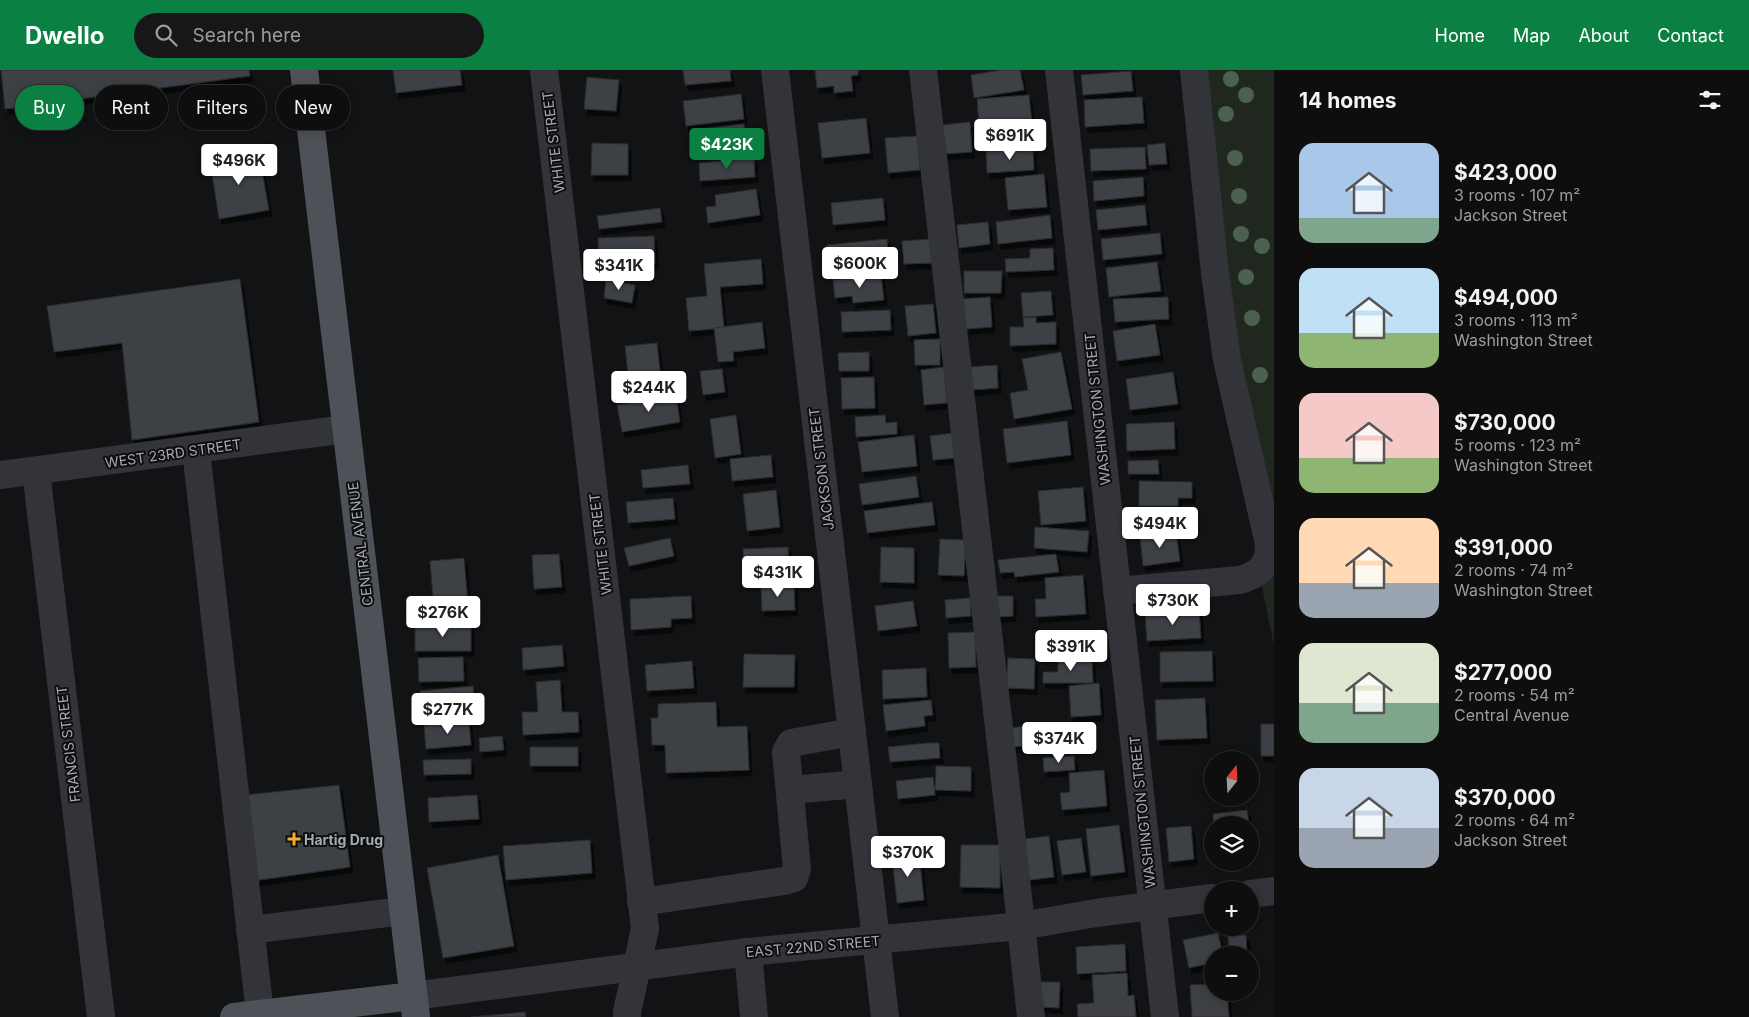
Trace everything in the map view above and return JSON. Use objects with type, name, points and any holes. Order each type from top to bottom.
[{"type":"main road","name":"CENTRAL AVENUE","points":[[304,70],[414,1006]]},
{"type":"main road","points":[[261,1015],[414,1006]]},
{"type":"street","name":"WHITE STREET","points":[[544,70],[645,929],[627,1017]]},
{"type":"street","name":"JACKSON STREET","points":[[774,70],[885,1017]]},
{"type":"street","points":[[922,70],[1031,1017]]},
{"type":"street","name":"WASHINGTON STREET","points":[[1059,70],[1165,1017]]},
{"type":"street","points":[[1117,591],[1240,580],[1251,577],[1259,571],[1269,555],[1269,544],[1227,360],[1215,273],[1194,70]]},
{"type":"street","name":"WEST 23RD STREET","points":[[0,475],[346,429]]},
{"type":"street","points":[[196,450],[261,1015]]},
{"type":"street","name":"FRANCIS STREET","points":[[36,471],[101,1017]]},
{"type":"street","points":[[641,902],[794,878],[797,869],[786,752],[791,743],[852,732]]},
{"type":"street","points":[[790,790],[858,784]]},
{"type":"street","points":[[1259,893],[1274,891]]},
{"type":"street","name":"EAST 22ND STREET","points":[[414,1006],[638,967],[748,952],[1021,926],[1152,905],[1204,899]]},
{"type":"street","points":[[250,930],[403,911]]},
{"type":"street","points":[[748,952],[754,1017]]},
{"type":"shaded area","points":[[1202,70],[1274,70],[1274,520],[1235,356]]},
{"type":"shaded area","points":[[1274,567],[1274,646],[1261,582]]},
{"type":"building","points":[[1,70],[249,70],[250,76],[168,87],[168,85],[94,85],[94,97],[84,98],[84,85],[15,85],[15,108],[5,109]]},
{"type":"building","points":[[393,70],[460,70],[462,85],[396,93]]},
{"type":"building","points":[[683,70],[730,70],[731,81],[685,85]]},
{"type":"building","points":[[815,70],[858,70],[858,75],[851,76],[853,91],[834,93],[834,86],[817,88]]},
{"type":"building","points":[[1001,70],[1020,70],[1024,90],[974,98],[971,75]]},
{"type":"building","points":[[1131,71],[1133,91],[1083,95],[1081,75]]},
{"type":"building","points":[[587,77],[619,80],[616,111],[584,109]]},
{"type":"building","points":[[741,94],[744,119],[686,126],[683,101]]},
{"type":"building","points":[[1029,95],[1032,123],[979,127],[977,99]]},
{"type":"building","points":[[1142,97],[1144,123],[1085,127],[1084,100]]},
{"type":"building","points":[[866,118],[870,153],[822,158],[818,123]]},
{"type":"building","points":[[970,122],[972,152],[944,154],[942,125]]},
{"type":"building","points":[[744,124],[746,144],[694,150],[691,130]]},
{"type":"building","points":[[917,136],[920,170],[888,173],[885,138]]},
{"type":"building","points":[[592,143],[628,144],[628,175],[591,175]]},
{"type":"building","points":[[1165,143],[1167,164],[1149,165],[1147,145]]},
{"type":"building","points":[[1145,147],[1146,169],[1091,171],[1090,149]]},
{"type":"building","points":[[1033,149],[1034,170],[987,173],[986,151]]},
{"type":"building","points":[[259,154],[269,210],[219,219],[210,160]]},
{"type":"building","points":[[754,158],[755,177],[700,181],[699,163]]},
{"type":"building","points":[[1044,174],[1047,207],[1008,210],[1005,178]]},
{"type":"building","points":[[1143,177],[1144,196],[1094,201],[1093,181]]},
{"type":"building","points":[[756,189],[760,215],[708,223],[706,207],[716,206],[715,195]]},
{"type":"building","points":[[883,198],[885,220],[833,225],[831,203]]},
{"type":"building","points":[[1145,205],[1147,225],[1098,230],[1096,210]]},
{"type":"building","points":[[660,208],[662,222],[599,229],[597,216]]},
{"type":"building","points":[[1050,215],[1052,238],[998,244],[996,222]]},
{"type":"building","points":[[988,222],[990,244],[959,248],[957,225]]},
{"type":"building","points":[[1160,233],[1162,254],[1103,260],[1101,239]]},
{"type":"building","points":[[654,236],[655,263],[599,265],[598,238]]},
{"type":"building","points":[[887,239],[889,265],[830,271],[827,245]]},
{"type":"building","points":[[931,239],[932,263],[904,264],[902,241]]},
{"type":"building","points":[[1053,248],[1054,270],[1006,272],[1005,259],[1030,258],[1030,249]]},
{"type":"building","points":[[761,259],[763,284],[720,287],[724,328],[689,331],[686,298],[707,296],[704,264]]},
{"type":"building","points":[[1157,262],[1161,291],[1109,297],[1106,268]]},
{"type":"building","points":[[964,271],[1002,271],[1001,293],[964,293]]},
{"type":"building","points":[[881,274],[884,300],[853,303],[852,296],[835,298],[833,280]]},
{"type":"building","points":[[240,279],[259,422],[132,440],[122,343],[54,352],[47,306]]},
{"type":"building","points":[[606,280],[635,285],[632,303],[604,298]]},
{"type":"building","points":[[1051,291],[1053,315],[1023,317],[1021,293]]},
{"type":"building","points":[[990,297],[992,327],[966,329],[963,299]]},
{"type":"building","points":[[1168,297],[1169,319],[1115,322],[1113,299]]},
{"type":"building","points":[[933,304],[936,333],[908,336],[905,306]]},
{"type":"building","points":[[890,310],[891,330],[842,332],[841,312]]},
{"type":"building","points":[[1036,317],[1036,323],[1056,322],[1056,344],[1010,346],[1010,327],[1024,327],[1023,318]]},
{"type":"building","points":[[762,322],[765,348],[733,352],[734,361],[718,362],[714,328]]},
{"type":"building","points":[[1155,324],[1160,355],[1117,361],[1113,331]]},
{"type":"building","points":[[940,339],[940,365],[915,365],[914,340]]},
{"type":"building","points":[[657,343],[662,390],[646,391],[645,382],[629,384],[625,346]]},
{"type":"building","points":[[869,352],[869,371],[839,371],[838,353]]},
{"type":"building","points":[[1061,352],[1072,409],[1014,419],[1010,393],[1028,390],[1022,359]]},
{"type":"building","points":[[997,365],[998,388],[971,390],[969,367]]},
{"type":"building","points":[[944,367],[947,403],[924,405],[921,370]]},
{"type":"building","points":[[722,369],[725,392],[703,395],[700,371]]},
{"type":"building","points":[[1173,372],[1178,404],[1130,410],[1126,379]]},
{"type":"building","points":[[874,377],[875,408],[842,409],[841,378]]},
{"type":"building","points":[[676,395],[680,422],[622,432],[617,405]]},
{"type":"building","points":[[736,415],[741,454],[715,458],[710,419]]},
{"type":"building","points":[[885,415],[886,423],[897,422],[897,434],[856,437],[855,417]]},
{"type":"building","points":[[1067,421],[1071,455],[1007,463],[1003,429]]},
{"type":"building","points":[[1174,422],[1175,449],[1127,451],[1126,424]]},
{"type":"building","points":[[953,433],[956,458],[933,460],[930,436]]},
{"type":"building","points":[[914,435],[917,466],[862,472],[858,442]]},
{"type":"building","points":[[771,455],[773,477],[732,481],[730,459]]},
{"type":"building","points":[[1158,460],[1159,474],[1128,474],[1128,461]]},
{"type":"building","points":[[688,465],[690,484],[643,488],[641,470]]},
{"type":"building","points":[[916,476],[919,497],[862,505],[859,484]]},
{"type":"building","points":[[1139,481],[1192,482],[1192,498],[1178,498],[1178,506],[1139,506]]},
{"type":"building","points":[[1083,487],[1086,521],[1041,525],[1038,491]]},
{"type":"building","points":[[776,490],[780,527],[747,531],[743,494]]},
{"type":"building","points":[[673,498],[675,519],[628,523],[626,502]]},
{"type":"building","points":[[932,502],[935,525],[867,533],[864,511]]},
{"type":"building","points":[[1035,527],[1089,531],[1087,552],[1034,548]]},
{"type":"building","points":[[1176,532],[1180,561],[1143,566],[1140,536]]},
{"type":"building","points":[[670,538],[674,556],[629,566],[624,548]]},
{"type":"building","points":[[940,539],[966,540],[964,576],[938,575]]},
{"type":"building","points":[[788,547],[789,579],[744,581],[743,549]]},
{"type":"building","points":[[881,547],[914,548],[914,583],[880,582]]},
{"type":"building","points":[[559,554],[562,587],[534,589],[532,555]]},
{"type":"building","points":[[1056,554],[1059,572],[1015,577],[1014,572],[1000,573],[998,560]]},
{"type":"building","points":[[464,558],[468,605],[434,608],[430,561]]},
{"type":"building","points":[[1083,575],[1086,614],[1036,617],[1035,599],[1046,599],[1045,578]]},
{"type":"building","points":[[794,584],[795,610],[762,611],[761,585]]},
{"type":"building","points":[[691,596],[692,618],[671,619],[671,627],[631,630],[630,599]]},
{"type":"building","points":[[997,596],[1013,596],[1013,616],[996,617]]},
{"type":"building","points":[[970,598],[971,616],[946,618],[945,600]]},
{"type":"building","points":[[913,601],[917,626],[878,631],[875,606]]},
{"type":"building","points":[[1199,610],[1201,638],[1147,641],[1145,614]]},
{"type":"building","points":[[415,625],[471,625],[471,651],[415,651]]},
{"type":"building","points":[[975,632],[976,667],[949,668],[948,633]]},
{"type":"building","points":[[562,645],[564,666],[523,670],[522,648]]},
{"type":"building","points":[[1212,651],[1213,681],[1160,682],[1160,652]]},
{"type":"building","points":[[744,654],[795,655],[794,687],[743,687]]},
{"type":"building","points":[[463,657],[464,681],[419,682],[418,658]]},
{"type":"building","points":[[1008,658],[1035,659],[1034,689],[1006,688]]},
{"type":"building","points":[[1058,658],[1092,658],[1093,683],[1043,683],[1043,672],[1058,672]]},
{"type":"building","points":[[692,661],[694,688],[647,691],[645,665]]},
{"type":"building","points":[[926,668],[927,697],[883,699],[882,670]]},
{"type":"building","points":[[560,680],[562,712],[578,712],[579,732],[523,735],[522,712],[538,712],[536,682]]},
{"type":"building","points":[[1099,683],[1101,715],[1071,717],[1069,686]]},
{"type":"building","points":[[473,686],[476,712],[423,718],[420,691]]},
{"type":"building","points":[[1205,698],[1207,738],[1157,740],[1155,700]]},
{"type":"building","points":[[931,700],[933,715],[924,716],[925,726],[886,731],[883,705]]},
{"type":"building","points":[[716,702],[717,727],[747,726],[749,770],[666,773],[665,745],[652,745],[651,718],[658,718],[658,704]]},
{"type":"building","points":[[469,721],[471,745],[426,749],[424,725]]},
{"type":"building","points":[[1261,724],[1274,724],[1274,756],[1261,756]]},
{"type":"building","points":[[1036,725],[1038,745],[1011,747],[1009,728]]},
{"type":"building","points":[[502,736],[504,750],[480,752],[479,738]]},
{"type":"building","points":[[939,743],[940,758],[890,762],[888,747]]},
{"type":"building","points":[[530,747],[578,747],[578,766],[530,766]]},
{"type":"building","points":[[1074,756],[1075,770],[1044,772],[1043,758]]},
{"type":"building","points":[[471,759],[471,774],[424,775],[423,760]]},
{"type":"building","points":[[936,766],[971,767],[971,791],[935,790]]},
{"type":"building","points":[[1104,770],[1107,806],[1062,810],[1060,793],[1070,792],[1069,773]]},
{"type":"building","points":[[933,777],[935,795],[898,799],[896,781]]},
{"type":"building","points":[[339,785],[350,867],[252,881],[245,795]]},
{"type":"building","points":[[477,795],[479,819],[429,822],[428,798]]},
{"type":"building","points":[[1247,810],[1248,816],[1213,816],[1213,814]]},
{"type":"building","points":[[1119,825],[1125,872],[1091,876],[1086,829]]},
{"type":"building","points":[[1191,826],[1194,859],[1169,862],[1166,828]]},
{"type":"building","points":[[1049,836],[1054,877],[1022,881],[1016,840]]},
{"type":"building","points":[[1081,838],[1086,872],[1062,875],[1057,841]]},
{"type":"building","points":[[590,840],[592,873],[506,880],[503,846]]},
{"type":"building","points":[[961,845],[1000,845],[1000,888],[960,887]]},
{"type":"building","points":[[919,853],[924,900],[897,903],[892,856]]},
{"type":"building","points":[[498,855],[514,946],[443,958],[427,868]]},
{"type":"building","points":[[1204,936],[1219,936],[1221,946],[1204,946],[1204,965],[1189,968],[1183,940]]},
{"type":"building","points":[[1228,936],[1246,936],[1247,946],[1229,946]]},
{"type":"building","points":[[1125,944],[1126,971],[1077,974],[1076,947]]},
{"type":"building","points":[[1127,973],[1128,996],[1134,995],[1136,1017],[1078,1017],[1077,1004],[1094,1003],[1092,975]]},
{"type":"building","points":[[1040,982],[1060,982],[1059,1008],[1040,1007]]},
{"type":"building","points":[[1204,984],[1204,1001],[1228,1001],[1229,1017],[1192,1017],[1190,985]]},
{"type":"building","points":[[525,1012],[526,1017],[471,1017]]},
{"type":"place","name":"Hartig Drug","points":[[294,839]]}]
